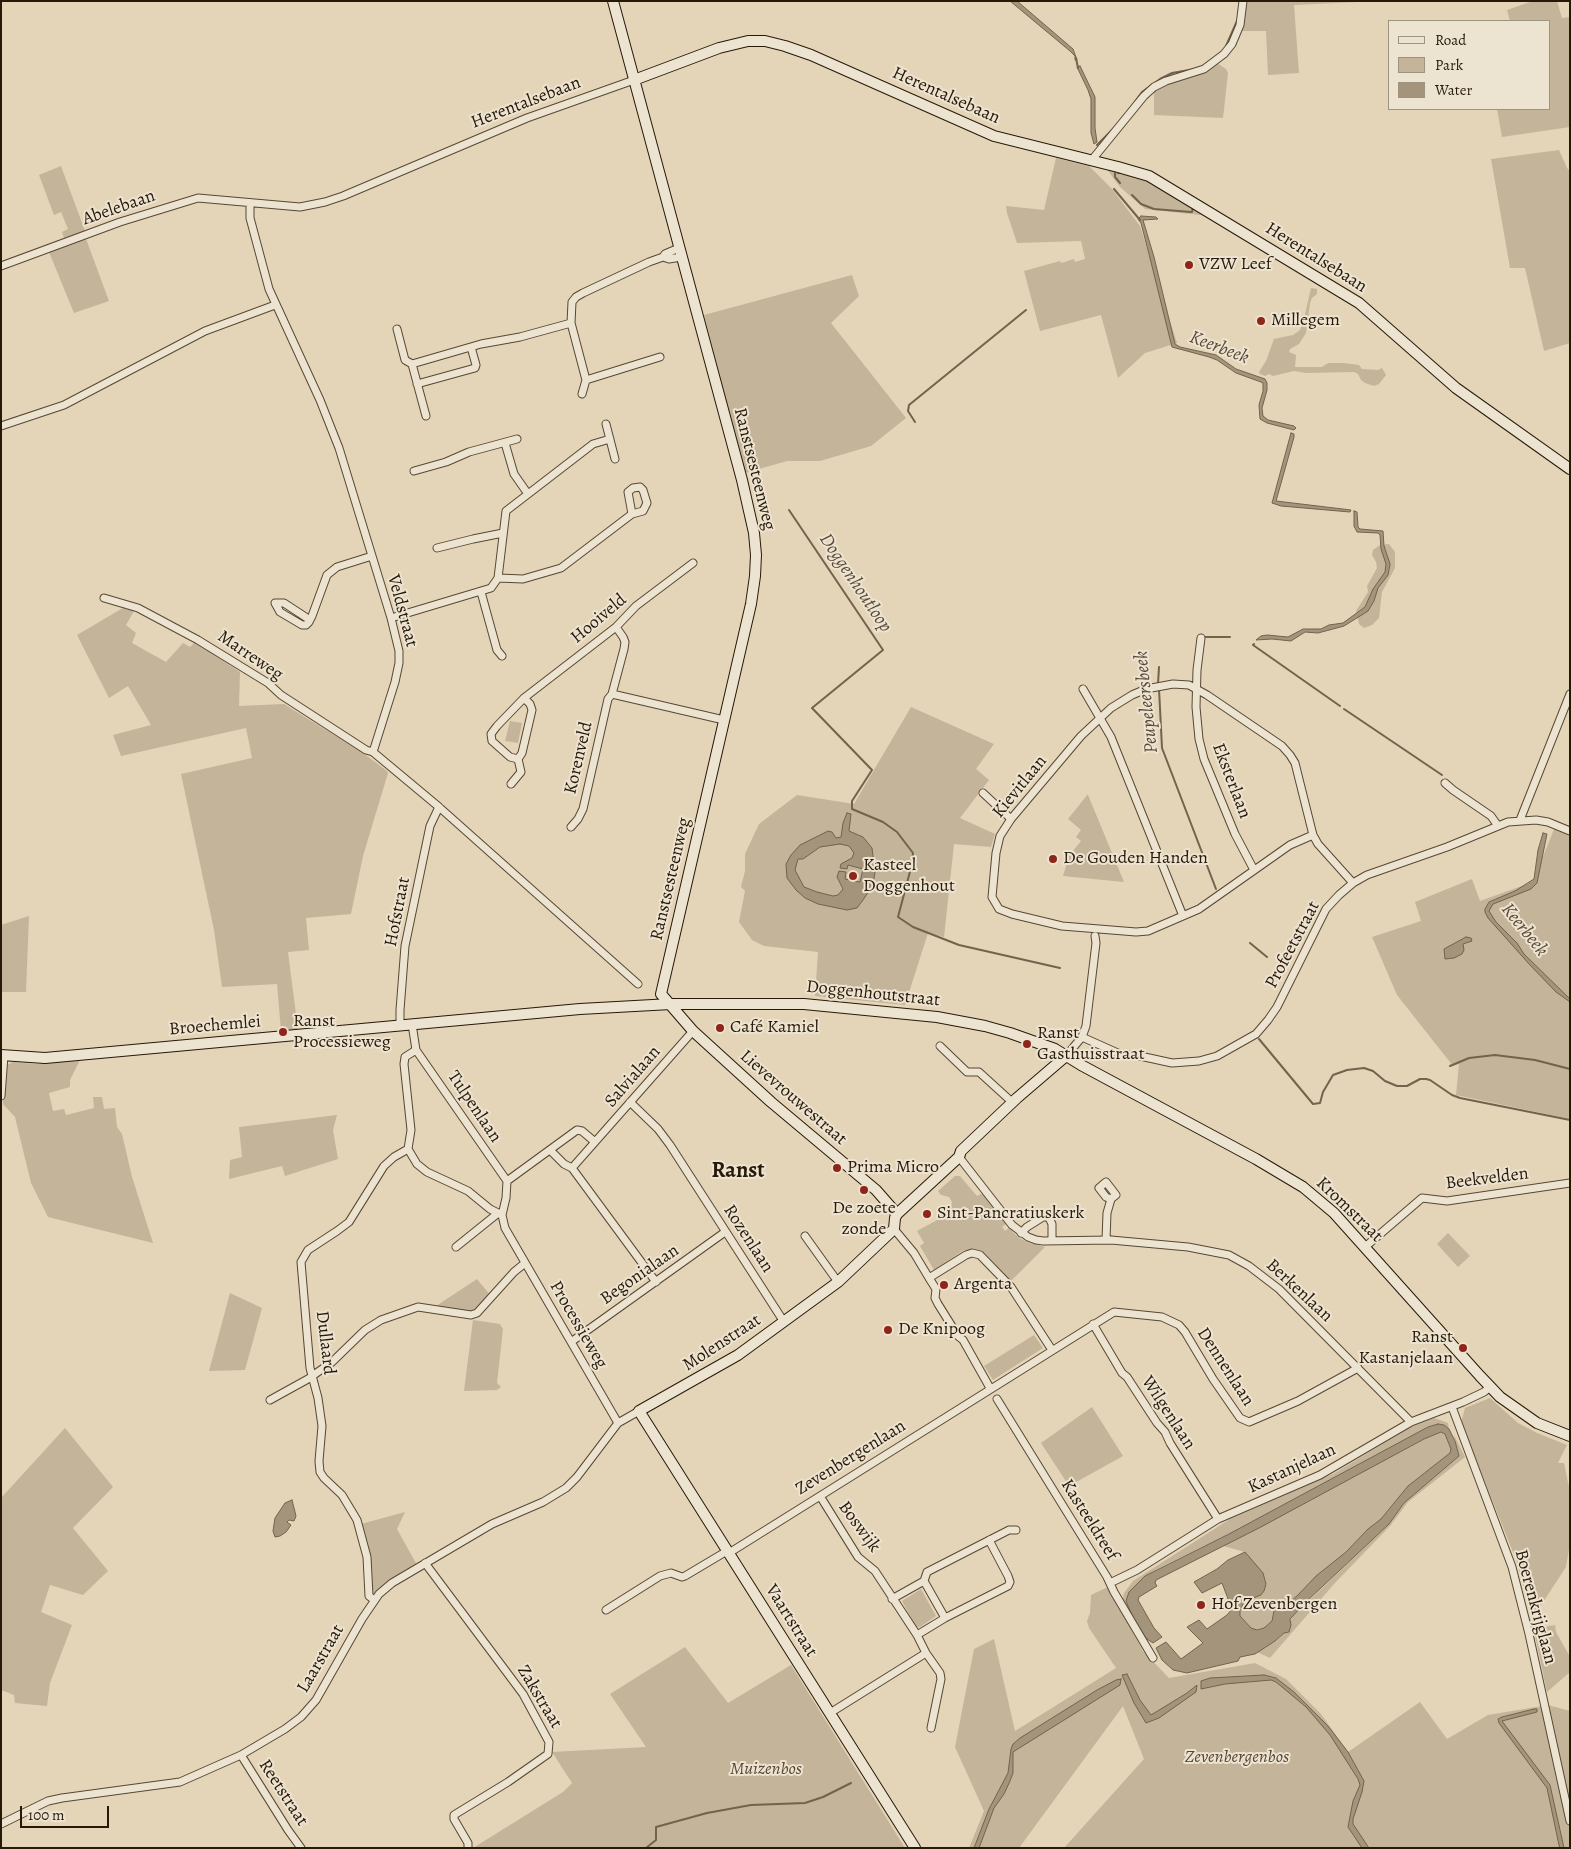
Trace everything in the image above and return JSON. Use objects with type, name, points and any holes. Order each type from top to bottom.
[{"type":"street","name":"Ranstsesteenweg","points":[[613,1],[742,480],[754,533],[756,555],[754,588],[659,992],[670,1004]]},
{"type":"street","points":[[1091,161],[1144,96],[1154,87],[1166,81],[1204,69],[1224,54],[1232,44],[1240,25],[1243,1]]},
{"type":"street","name":"Herentalsebaan","points":[[250,204],[300,207],[334,199],[527,118],[719,48],[748,41],[765,41],[811,55],[994,136],[1136,172],[1162,182],[1359,304],[1456,388],[1570,469]]},
{"type":"street","name":"Abelebaan","points":[[1,266],[120,222],[198,198],[250,204]]},
{"type":"street","name":"Veldstraat","points":[[250,204],[250,218],[261,263],[275,305],[330,424],[339,448],[391,618],[399,651],[399,663],[373,752]]},
{"type":"street","points":[[582,394],[586,380],[571,324],[572,302],[576,297],[648,262],[663,257],[665,254],[680,252]]},
{"type":"street","points":[[1,426],[64,405],[205,331],[275,305]]},
{"type":"street","points":[[412,364],[471,347],[571,324]]},
{"type":"street","points":[[397,329],[406,360],[412,364],[426,416]]},
{"type":"street","points":[[417,384],[475,368],[476,365],[471,347]]},
{"type":"street","points":[[586,380],[660,357]]},
{"type":"street","points":[[606,424],[615,459]]},
{"type":"street","points":[[391,618],[490,588],[498,578],[506,511],[593,444],[610,438]]},
{"type":"street","points":[[414,471],[446,462],[469,452],[517,439]]},
{"type":"street","points":[[505,443],[514,474],[528,494]]},
{"type":"street","points":[[498,578],[523,579],[561,568],[632,514]]},
{"type":"street","points":[[437,548],[503,533]]},
{"type":"street","points":[[310,620],[284,604],[275,603],[280,612],[302,625],[306,625],[310,620],[327,575],[337,567],[372,556]]},
{"type":"street","name":"Hooiveld","points":[[518,759],[510,757],[492,741],[491,734],[516,705],[616,627],[636,606],[693,563]]},
{"type":"street","points":[[481,592],[497,650],[502,656]]},
{"type":"street","name":"Marreweg","points":[[104,598],[138,608],[198,640],[268,683],[281,695],[366,750],[373,752]]},
{"type":"street","name":"Korenveld","points":[[571,827],[583,809],[608,699],[612,694],[625,642],[616,627]]},
{"type":"street","name":"Eksterlaan","points":[[1201,638],[1196,707],[1204,759],[1235,834],[1254,870]]},
{"type":"street","name":"Kievitlaan","points":[[1197,688],[1189,685],[1173,684],[1140,690],[1111,708],[1082,736],[1011,819],[1000,836],[996,853],[992,897],[999,909],[1012,914],[1095,933],[1148,931],[1199,909],[1290,845],[1313,835]]},
{"type":"street","points":[[1197,688],[1282,746],[1290,755],[1295,763],[1313,835],[1318,844],[1353,883]]},
{"type":"street","points":[[1083,689],[1111,737],[1183,916]]},
{"type":"street","points":[[612,694],[724,720]]},
{"type":"street","points":[[1520,820],[1570,694]]},
{"type":"street","points":[[511,784],[521,772],[518,759],[522,753],[532,710],[530,704],[524,698]]},
{"type":"street","points":[[373,752],[638,984]]},
{"type":"street","points":[[1445,783],[1452,790],[1491,816],[1498,826]]},
{"type":"street","points":[[983,793],[1011,819]]},
{"type":"street","name":"Hofstraat","points":[[400,1025],[406,946],[430,826],[438,807]]},
{"type":"street","name":"Profeetstraat","points":[[1082,1037],[1120,1054],[1172,1062],[1208,1059],[1232,1049],[1256,1034],[1268,1020],[1277,1007],[1326,909],[1353,883],[1367,875],[1448,847],[1498,826],[1520,820],[1548,822],[1570,831]]},
{"type":"street","points":[[990,1388],[963,1340],[958,1336],[938,1304],[935,1298],[936,1289],[914,1252],[894,1230],[895,1218],[959,1157],[962,1151],[1012,1102],[1066,1056],[1082,1037],[1087,1021],[1095,933]]},
{"type":"street","name":"Doggenhoutstraat","points":[[670,1004],[788,1002],[938,1017],[1010,1033],[1053,1048],[1066,1056]]},
{"type":"street","name":"Broechemlei","points":[[3,1055],[45,1058],[580,1009],[670,1004]]},
{"type":"street","name":"Lievevrouwestraat","points":[[670,1004],[693,1031],[771,1102],[876,1190],[898,1214]]},
{"type":"street","points":[[684,1020],[694,1004]]},
{"type":"street","points":[[412,1024],[416,1050],[405,1057],[404,1064],[411,1130],[408,1149],[417,1164],[428,1172],[468,1191],[500,1214]]},
{"type":"street","name":"Salvialaan","points":[[572,1168],[693,1031]]},
{"type":"street","points":[[940,1046],[967,1072],[979,1072],[1012,1102]]},
{"type":"street","name":"Tulpenlaan","points":[[416,1050],[507,1181]]},
{"type":"street","points":[[1,1096],[3,1055]]},
{"type":"street","name":"Kromstraat","points":[[1066,1056],[1287,1176],[1317,1198],[1334,1213],[1490,1387],[1512,1406],[1537,1422],[1570,1436]]},
{"type":"street","name":"Rozenlaan","points":[[630,1102],[658,1129],[784,1322]]},
{"type":"street","points":[[456,1247],[500,1214],[506,1198],[507,1181],[578,1130],[595,1142]]},
{"type":"street","name":"Dullaard","points":[[374,1600],[368,1596],[367,1557],[356,1520],[342,1495],[320,1472],[322,1426],[320,1405],[310,1368],[301,1262],[308,1250],[349,1222],[384,1166],[394,1157],[408,1149]]},
{"type":"street","points":[[550,1150],[564,1164],[572,1168],[656,1282]]},
{"type":"street","name":"Berkenlaan","points":[[959,1157],[1012,1225],[1036,1240],[1106,1240],[1188,1247],[1230,1255],[1266,1277],[1410,1422]]},
{"type":"street","name":"Beekvelden","points":[[1365,1247],[1422,1198],[1446,1201],[1570,1183]]},
{"type":"street","points":[[1106,1240],[1106,1213],[1112,1199]]},
{"type":"street","name":"Processieweg","points":[[500,1214],[512,1242],[618,1423]]},
{"type":"street","points":[[1021,1232],[1046,1217],[1051,1221],[1052,1241]]},
{"type":"street","name":"Molenstraat","points":[[618,1423],[738,1355],[838,1282],[894,1230]]},
{"type":"street","name":"Begonialaan","points":[[571,1342],[725,1232]]},
{"type":"street","points":[[805,1236],[838,1282]]},
{"type":"street","points":[[929,1278],[966,1255],[972,1253],[980,1255],[1011,1287],[1052,1350]]},
{"type":"street","points":[[270,1400],[332,1362],[372,1326],[400,1313],[424,1307],[471,1315],[477,1313],[514,1272],[525,1263]]},
{"type":"street","name":"Dennenlaan","points":[[990,1388],[1020,1371],[1108,1314],[1120,1312],[1162,1317],[1179,1325],[1240,1418],[1249,1422],[1298,1401],[1358,1368]]},
{"type":"street","name":"Wilgenlaan","points":[[1093,1324],[1122,1373],[1127,1377],[1165,1432],[1218,1519]]},
{"type":"street","name":"Kastanjelaan","points":[[1110,1583],[1137,1570],[1218,1519],[1320,1475],[1410,1422],[1484,1392],[1490,1387]]},
{"type":"street","name":"Zevenbergenlaan","points":[[606,1610],[660,1576],[671,1573],[682,1577],[685,1576],[728,1552],[990,1388]]},
{"type":"street","name":"Kasteeldreef","points":[[997,1399],[1110,1583],[1152,1658]]},
{"type":"street","name":"Boerenkrijglaan","points":[[1452,1406],[1512,1568],[1529,1634],[1570,1821]]},
{"type":"street","name":"Vaartstraat","points":[[639,1411],[916,1848]]},
{"type":"street","name":"Laarstraat","points":[[1,1824],[48,1801],[180,1782],[241,1755],[285,1728],[309,1708],[324,1687],[374,1600],[392,1583],[492,1524],[543,1502],[566,1488],[577,1477],[618,1423]]},
{"type":"street","name":"Boswijk","points":[[820,1496],[858,1557],[875,1570],[940,1673],[941,1679],[931,1728]]},
{"type":"street","points":[[892,1599],[924,1581],[927,1572],[1009,1530],[1016,1530]]},
{"type":"street","points":[[917,1635],[944,1618],[1008,1586],[1010,1582],[989,1540]]},
{"type":"street","name":"Zakstraat","points":[[425,1563],[523,1694],[549,1742],[548,1754],[508,1782],[454,1815],[454,1819],[468,1843],[468,1848]]},
{"type":"street","points":[[924,1581],[944,1618]]},
{"type":"street","points":[[830,1713],[926,1653]]},
{"type":"street","name":"Reetstraat","points":[[241,1755],[283,1822],[302,1848]]},
{"type":"green space","points":[[1246,1],[1379,1],[1294,5],[1299,73],[1268,75],[1266,31],[1240,31],[1245,16]]},
{"type":"green space","points":[[1533,1],[1557,1],[1562,18],[1570,17],[1570,127],[1502,137],[1497,110],[1551,110],[1551,20],[1510,20],[1507,10]]},
{"type":"green space","points":[[1217,63],[1226,69],[1228,73],[1223,118],[1154,115],[1154,90],[1169,82],[1200,74],[1209,70]]},
{"type":"green space","points":[[1559,150],[1570,171],[1570,343],[1544,351],[1525,268],[1510,268],[1491,159]]},
{"type":"green space","points":[[1056,158],[1089,166],[1112,189],[1140,226],[1177,343],[1145,353],[1118,378],[1101,315],[1040,331],[1024,271],[1060,261],[1061,263],[1074,259],[1075,262],[1085,259],[1081,241],[1017,243],[1006,206],[1044,210]]},
{"type":"green space","points":[[61,166],[85,231],[64,238],[62,232],[68,229],[61,212],[54,215],[39,175]]},
{"type":"green space","points":[[1106,168],[1140,176],[1202,213],[1200,215],[1145,209],[1120,187]]},
{"type":"green space","points":[[86,239],[109,301],[74,313],[49,252]]},
{"type":"green space","points":[[852,275],[859,296],[831,323],[906,418],[871,446],[820,461],[787,461],[745,473],[704,315]]},
{"type":"green space","points":[[1311,288],[1317,289],[1317,294],[1310,303],[1306,333],[1299,344],[1290,349],[1289,352],[1296,355],[1295,367],[1322,367],[1328,363],[1344,363],[1359,365],[1362,369],[1378,370],[1382,368],[1386,375],[1379,384],[1374,386],[1365,383],[1354,372],[1306,373],[1294,371],[1273,376],[1260,374],[1259,372],[1266,361],[1274,339],[1293,335],[1300,330]]},
{"type":"green space","points":[[1389,544],[1395,552],[1395,568],[1382,592],[1379,618],[1372,625],[1364,628],[1359,624],[1356,611],[1368,592],[1367,586],[1377,568],[1372,555],[1373,550],[1380,545]]},
{"type":"green space","points":[[123,608],[134,611],[126,625],[136,633],[132,643],[166,662],[183,643],[190,647],[195,642],[240,672],[239,706],[284,704],[363,753],[388,773],[363,856],[351,914],[306,918],[309,950],[288,952],[298,1030],[281,1031],[277,984],[222,987],[214,930],[181,774],[252,758],[246,728],[121,756],[113,735],[151,725],[128,686],[109,698],[77,635]]},
{"type":"green space","points":[[911,707],[994,744],[976,769],[989,780],[960,818],[995,834],[991,847],[954,844],[944,937],[928,933],[905,1005],[815,996],[818,952],[764,946],[752,940],[739,922],[745,891],[741,887],[745,871],[745,854],[759,824],[797,795],[854,804]]},
{"type":"green space","points":[[510,721],[522,723],[518,743],[505,741]]},
{"type":"green space","points":[[1088,794],[1124,882],[1063,876],[1069,856],[1081,841],[1076,837],[1081,830],[1068,819]]},
{"type":"green space","points":[[1554,829],[1570,836],[1570,1119],[1456,1095],[1459,1064],[1453,1066],[1397,995],[1372,937],[1421,921],[1415,902],[1472,879],[1480,901],[1533,882]]},
{"type":"green space","points":[[29,916],[26,992],[1,992],[1,925]]},
{"type":"green space","points":[[80,1060],[70,1080],[70,1087],[49,1093],[53,1111],[64,1109],[66,1115],[94,1108],[93,1097],[102,1097],[104,1109],[115,1108],[117,1127],[122,1134],[132,1177],[153,1243],[48,1217],[31,1183],[15,1117],[3,1104],[6,1081],[5,1066],[13,1062],[36,1064]]},
{"type":"green space","points":[[337,1115],[333,1130],[338,1159],[285,1176],[282,1166],[229,1179],[230,1160],[242,1157],[239,1127]]},
{"type":"green space","points":[[955,1176],[960,1176],[977,1196],[983,1193],[1006,1224],[1002,1227],[1005,1231],[1009,1228],[1019,1238],[1045,1247],[1011,1281],[985,1253],[975,1250],[964,1250],[934,1270],[920,1246],[924,1243],[917,1231],[950,1213],[952,1202],[949,1197],[941,1195],[938,1191]]},
{"type":"green space","points":[[1448,1233],[1470,1256],[1458,1267],[1437,1244]]},
{"type":"green space","points":[[477,1279],[491,1296],[476,1312],[471,1313],[436,1306]]},
{"type":"green space","points":[[230,1293],[262,1308],[245,1370],[209,1371]]},
{"type":"green space","points":[[473,1320],[500,1324],[503,1329],[497,1383],[501,1387],[497,1390],[464,1391]]},
{"type":"green space","points":[[1034,1335],[1043,1348],[993,1380],[984,1366]]},
{"type":"green space","points":[[1490,1398],[1518,1423],[1567,1445],[1558,1463],[1564,1463],[1570,1492],[1570,1543],[1566,1567],[1532,1619],[1517,1562],[1461,1423],[1465,1408]]},
{"type":"green space","points":[[1092,1407],[1123,1456],[1069,1486],[1041,1443]]},
{"type":"green space","points":[[1434,1418],[1448,1423],[1449,1429],[1441,1424],[1428,1427],[1229,1534],[1165,1565],[1145,1576],[1129,1592],[1126,1601],[1128,1607],[1122,1601],[1124,1593],[1133,1581],[1230,1519],[1333,1474],[1411,1427]]},
{"type":"green space","points":[[65,1428],[113,1487],[73,1528],[108,1571],[83,1595],[50,1585],[41,1612],[72,1625],[50,1683],[47,1706],[15,1703],[14,1695],[1,1690],[1,1498]]},
{"type":"green space","points":[[1441,1432],[1445,1434],[1451,1449],[1450,1453],[1408,1486],[1381,1519],[1368,1529],[1346,1552],[1316,1576],[1298,1595],[1292,1600],[1275,1604],[1273,1619],[1269,1624],[1264,1628],[1254,1630],[1244,1622],[1239,1613],[1241,1607],[1249,1598],[1263,1593],[1266,1584],[1265,1578],[1245,1552],[1223,1546],[1424,1439]]},
{"type":"green space","points":[[1454,1435],[1465,1457],[1408,1502],[1390,1526],[1334,1584],[1270,1658],[1257,1652],[1278,1639],[1284,1633],[1293,1616],[1389,1524],[1404,1503],[1459,1456]]},
{"type":"green space","points":[[405,1512],[397,1529],[417,1565],[376,1594],[372,1593],[368,1544],[361,1524]]},
{"type":"green space","name":"Zevenbergenbos","points":[[1108,1587],[1143,1651],[1169,1678],[1255,1663],[1286,1679],[1321,1714],[1348,1752],[1420,1702],[1447,1739],[1488,1715],[1548,1705],[1570,1711],[1570,1848],[1064,1848],[1144,1759],[1123,1706],[1019,1848],[969,1848],[984,1811],[955,1747],[974,1649],[994,1639],[1015,1731],[1116,1668],[1089,1628],[1087,1621],[1090,1613],[1091,1595]]},
{"type":"green space","points":[[921,1589],[936,1616],[920,1627],[916,1627],[902,1601]]},
{"type":"green space","points":[[1555,1625],[1556,1632],[1569,1655],[1570,1672],[1547,1692],[1535,1636],[1543,1627]]},
{"type":"green space","name":"Muizenbos","points":[[685,1647],[728,1703],[791,1665],[905,1848],[473,1848],[563,1792],[572,1783],[552,1752],[646,1747],[610,1694]]},
{"type":"water","points":[[1010,1],[1017,1],[1073,49],[1077,60],[1075,60],[1075,56],[1070,51]]},
{"type":"water","points":[[1080,66],[1095,97],[1097,142],[1094,144],[1091,133],[1091,99],[1077,67]]},
{"type":"water","points":[[1141,216],[1156,217],[1158,219],[1143,220],[1175,344],[1180,347],[1216,355],[1236,369],[1265,379],[1267,390],[1262,408],[1263,416],[1268,420],[1294,426],[1296,428],[1294,430],[1267,423],[1260,419],[1259,405],[1263,383],[1236,373],[1217,360],[1172,347],[1141,223],[1138,219]]},
{"type":"water","points":[[1291,433],[1294,434],[1294,437],[1276,501],[1351,510],[1350,512],[1281,506],[1272,503]]},
{"type":"water","points":[[1354,511],[1357,512],[1358,527],[1360,529],[1383,531],[1384,546],[1390,564],[1388,575],[1378,588],[1374,601],[1368,611],[1344,626],[1318,633],[1305,632],[1291,641],[1256,640],[1261,636],[1267,635],[1288,637],[1303,629],[1321,629],[1329,625],[1343,623],[1365,607],[1373,589],[1385,572],[1386,564],[1381,549],[1380,535],[1378,533],[1357,532],[1354,526]]},
{"type":"water","points":[[847,813],[851,814],[849,831],[863,837],[872,848],[875,872],[873,885],[863,900],[857,908],[847,910],[818,904],[805,898],[787,878],[786,864],[800,845],[828,831],[832,832],[836,838],[841,837]],"holes":[[[840,844],[849,846],[854,853],[852,858],[841,864],[840,868],[847,869],[848,865],[863,869],[860,882],[845,879],[846,872],[839,871],[837,877],[843,889],[838,895],[833,896],[804,887],[795,870],[798,859],[803,859],[820,847]]]},
{"type":"water","points":[[1543,833],[1547,834],[1537,883],[1531,889],[1493,904],[1489,911],[1496,922],[1517,943],[1524,954],[1570,999],[1570,1002],[1556,992],[1530,965],[1488,918],[1485,912],[1489,902],[1515,891],[1534,879],[1538,850]]},
{"type":"water","points":[[1466,937],[1471,938],[1472,941],[1463,944],[1464,950],[1462,954],[1454,958],[1445,959],[1444,949]]},
{"type":"water","points":[[1438,1424],[1444,1425],[1449,1429],[1459,1456],[1404,1503],[1389,1524],[1307,1601],[1290,1619],[1289,1632],[1284,1633],[1255,1654],[1240,1657],[1238,1661],[1187,1673],[1173,1670],[1162,1660],[1156,1648],[1166,1642],[1181,1659],[1203,1643],[1187,1627],[1199,1620],[1207,1629],[1227,1615],[1232,1609],[1222,1583],[1202,1593],[1194,1582],[1217,1569],[1228,1560],[1245,1552],[1263,1573],[1266,1584],[1261,1595],[1245,1601],[1240,1610],[1240,1616],[1251,1628],[1257,1630],[1264,1628],[1272,1621],[1276,1601],[1292,1600],[1298,1595],[1316,1576],[1346,1552],[1368,1529],[1381,1519],[1408,1486],[1450,1453],[1451,1449],[1445,1434],[1441,1432],[1424,1439],[1259,1528],[1156,1580],[1157,1586],[1139,1597],[1138,1600],[1154,1628],[1162,1637],[1153,1643],[1147,1639],[1136,1625],[1126,1601],[1129,1592],[1145,1576],[1229,1534],[1428,1427]]},
{"type":"water","points":[[292,1500],[296,1516],[294,1521],[289,1520],[287,1522],[291,1525],[286,1532],[275,1537],[273,1531],[275,1518],[285,1503]]},
{"type":"water","points":[[1127,1674],[1140,1700],[1151,1715],[1197,1685],[1196,1692],[1159,1718],[1146,1723],[1134,1703],[1122,1675]]},
{"type":"water","points":[[1264,1675],[1276,1678],[1294,1692],[1328,1726],[1348,1752],[1364,1781],[1353,1824],[1369,1848],[1362,1848],[1348,1827],[1353,1801],[1360,1785],[1358,1779],[1330,1735],[1306,1707],[1271,1680],[1225,1684],[1201,1689],[1201,1681],[1210,1678]]},
{"type":"water","points":[[1121,1679],[1120,1685],[1013,1752],[1013,1773],[1010,1781],[994,1808],[979,1848],[974,1848],[989,1809],[1008,1773],[1013,1744],[1097,1690]]},
{"type":"water","points":[[1537,1709],[1537,1712],[1502,1721],[1550,1785],[1564,1848],[1560,1848],[1559,1845],[1547,1788],[1499,1723],[1498,1719]]},
{"type":"waterway","points":[[1226,46],[1237,21]]},
{"type":"waterway","name":"Keerbeek","points":[[1076,58],[1078,68]]},
{"type":"waterway","points":[[1134,103],[1142,92],[1160,79],[1172,73],[1195,69]]},
{"type":"waterway","points":[[1097,145],[1114,128]]},
{"type":"waterway","name":"Keerbeek","points":[[1115,173],[1115,177],[1120,183]]},
{"type":"waterway","points":[[1118,173],[1124,173]]},
{"type":"waterway","name":"Keerbeek","points":[[1114,189],[1140,220]]},
{"type":"waterway","points":[[1132,195],[1141,204],[1154,209],[1192,212],[1193,207]]},
{"type":"waterway","points":[[915,422],[908,411],[909,405],[1026,310]]},
{"type":"waterway","name":"Doggenhoutloop","points":[[789,510],[883,650],[812,708],[872,770],[852,801],[852,809],[883,822],[897,832],[913,853],[912,864],[898,917],[913,927],[959,945],[1060,968]]},
{"type":"waterway","name":"Peupeleersbeek","points":[[1202,637],[1230,637]]},
{"type":"waterway","name":"Keerbeek","points":[[1254,644],[1340,706]]},
{"type":"waterway","name":"Peupeleersbeek","points":[[1158,684],[1159,667]]},
{"type":"waterway","name":"Peupeleersbeek","points":[[1159,689],[1162,748],[1216,889]]},
{"type":"waterway","name":"Keerbeek","points":[[1344,709],[1442,775]]},
{"type":"waterway","name":"Peupeleersbeek","points":[[1250,943],[1267,957]]},
{"type":"waterway","name":"Peupeleersbeek","points":[[1259,1039],[1313,1104],[1320,1103],[1323,1092],[1333,1075],[1347,1070],[1364,1068],[1373,1071],[1385,1081],[1397,1086],[1407,1086],[1420,1079],[1426,1079],[1460,1098],[1570,1120]]},
{"type":"waterway","points":[[1450,1066],[1469,1058],[1495,1055],[1535,1060],[1570,1069]]},
{"type":"waterway","points":[[646,1848],[656,1840],[656,1827],[707,1813],[751,1805],[805,1803],[823,1797],[851,1783]]},
{"type":"place","name":"VZW Leef","points":[[1189,265]]},
{"type":"place","name":"Millegem","points":[[1261,321]]},
{"type":"place","name":"De Gouden Handen","points":[[1053,859]]},
{"type":"place","name":"Kasteel Doggenhout","points":[[853,876]]},
{"type":"place","name":"Café Kamiel","points":[[720,1028]]},
{"type":"place","name":"Ranst Processieweg","points":[[283,1032]]},
{"type":"place","name":"Ranst Gasthuisstraat","points":[[1027,1044]]},
{"type":"place","name":"Prima Micro","points":[[837,1168]]},
{"type":"place","name":"De zoete zonde","points":[[864,1190]]},
{"type":"place","name":"Sint-Pancratiuskerk","points":[[927,1214]]},
{"type":"place","name":"Argenta","points":[[944,1285]]},
{"type":"place","name":"De Knipoog","points":[[888,1330]]},
{"type":"place","name":"Ranst Kastanjelaan","points":[[1463,1348]]},
{"type":"place","name":"Hof Zevenbergen","points":[[1201,1605]]},
{"type":"district","name":"Ranst","points":[[738,1172]]}]
